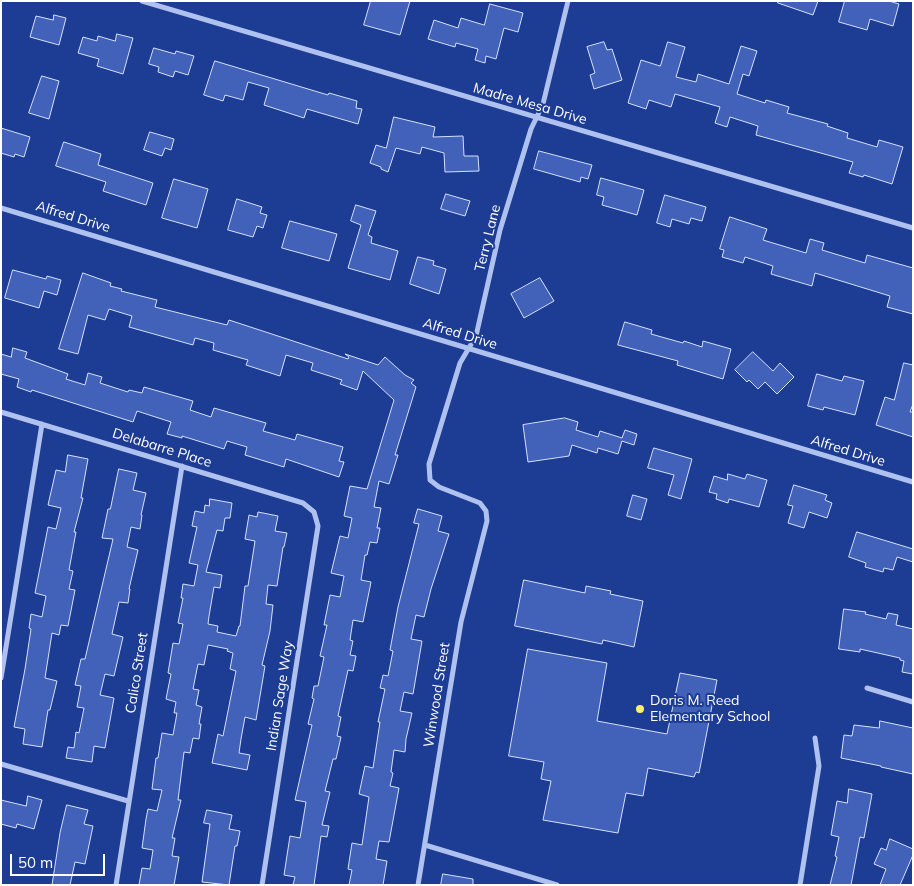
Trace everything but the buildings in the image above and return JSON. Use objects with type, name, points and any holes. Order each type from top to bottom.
[{"type":"street","name":"Madre Mesa Drive","points":[[142,1],[913,228]]},
{"type":"street","name":"Terry Lane","points":[[486,511],[480,503],[439,487],[430,480],[429,464],[460,363],[476,336],[500,230],[531,129],[543,104],[568,1]]},
{"type":"street","name":"Alfred Drive","points":[[1,208],[913,482]]},
{"type":"street","name":"Delabarre Place","points":[[1,412],[304,503],[314,512]]},
{"type":"street","points":[[1,678],[42,424]]},
{"type":"street","name":"Calico Street","points":[[116,885],[182,466]]},
{"type":"street","name":"Winwood Street","points":[[418,885],[461,622],[486,521],[486,511]]},
{"type":"street","name":"Indian Sage Way","points":[[262,885],[318,526],[314,512]]},
{"type":"street","points":[[867,688],[913,702]]},
{"type":"street","points":[[800,885],[819,766],[815,738]]},
{"type":"street","points":[[1,764],[128,802]]},
{"type":"street","points":[[425,844],[557,885]]},
{"type":"place","name":"Doris M. Reed Elementary School","points":[[640,709]]}]
